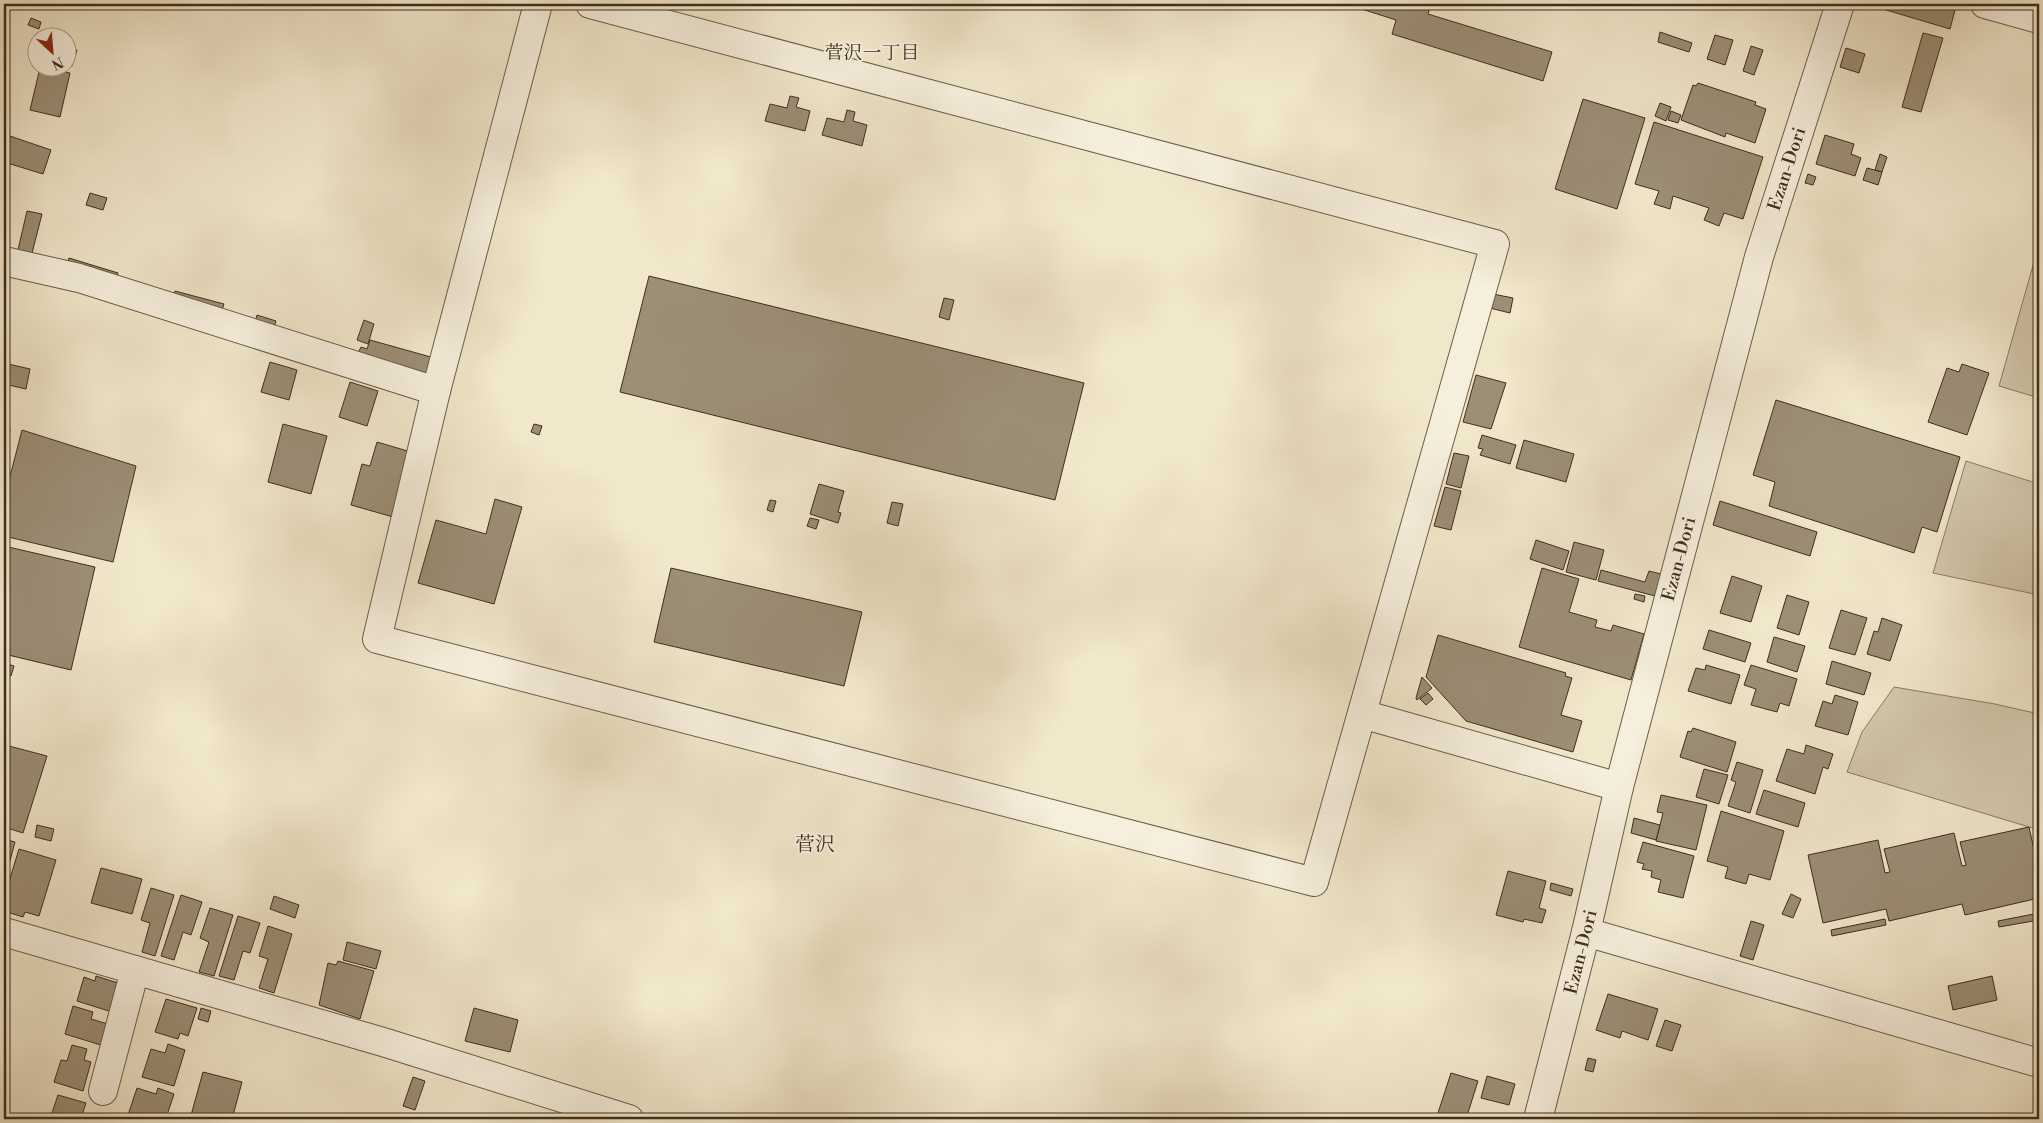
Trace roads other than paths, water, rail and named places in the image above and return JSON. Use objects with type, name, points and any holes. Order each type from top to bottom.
[{"type":"street","points":[[538,4],[436,391],[377,639],[1314,882],[1495,244],[590,4]]},
{"type":"street","name":"Ezan-Dori","points":[[1538,1119],[1586,932],[1619,787],[1759,256],[1840,4]]},
{"type":"street","points":[[1985,4],[2039,19]]},
{"type":"street","points":[[4,261],[78,278],[436,391]]},
{"type":"street","points":[[1362,714],[1619,787]]},
{"type":"street","points":[[4,932],[383,1042],[629,1119]]},
{"type":"street","points":[[1586,932],[2039,1063]]},
{"type":"street","points":[[103,1091],[135,970]]},
{"type":"district","name":"菅沢一丁目","points":[[872,53]]},
{"type":"district","name":"菅沢","points":[[815,845]]}]
